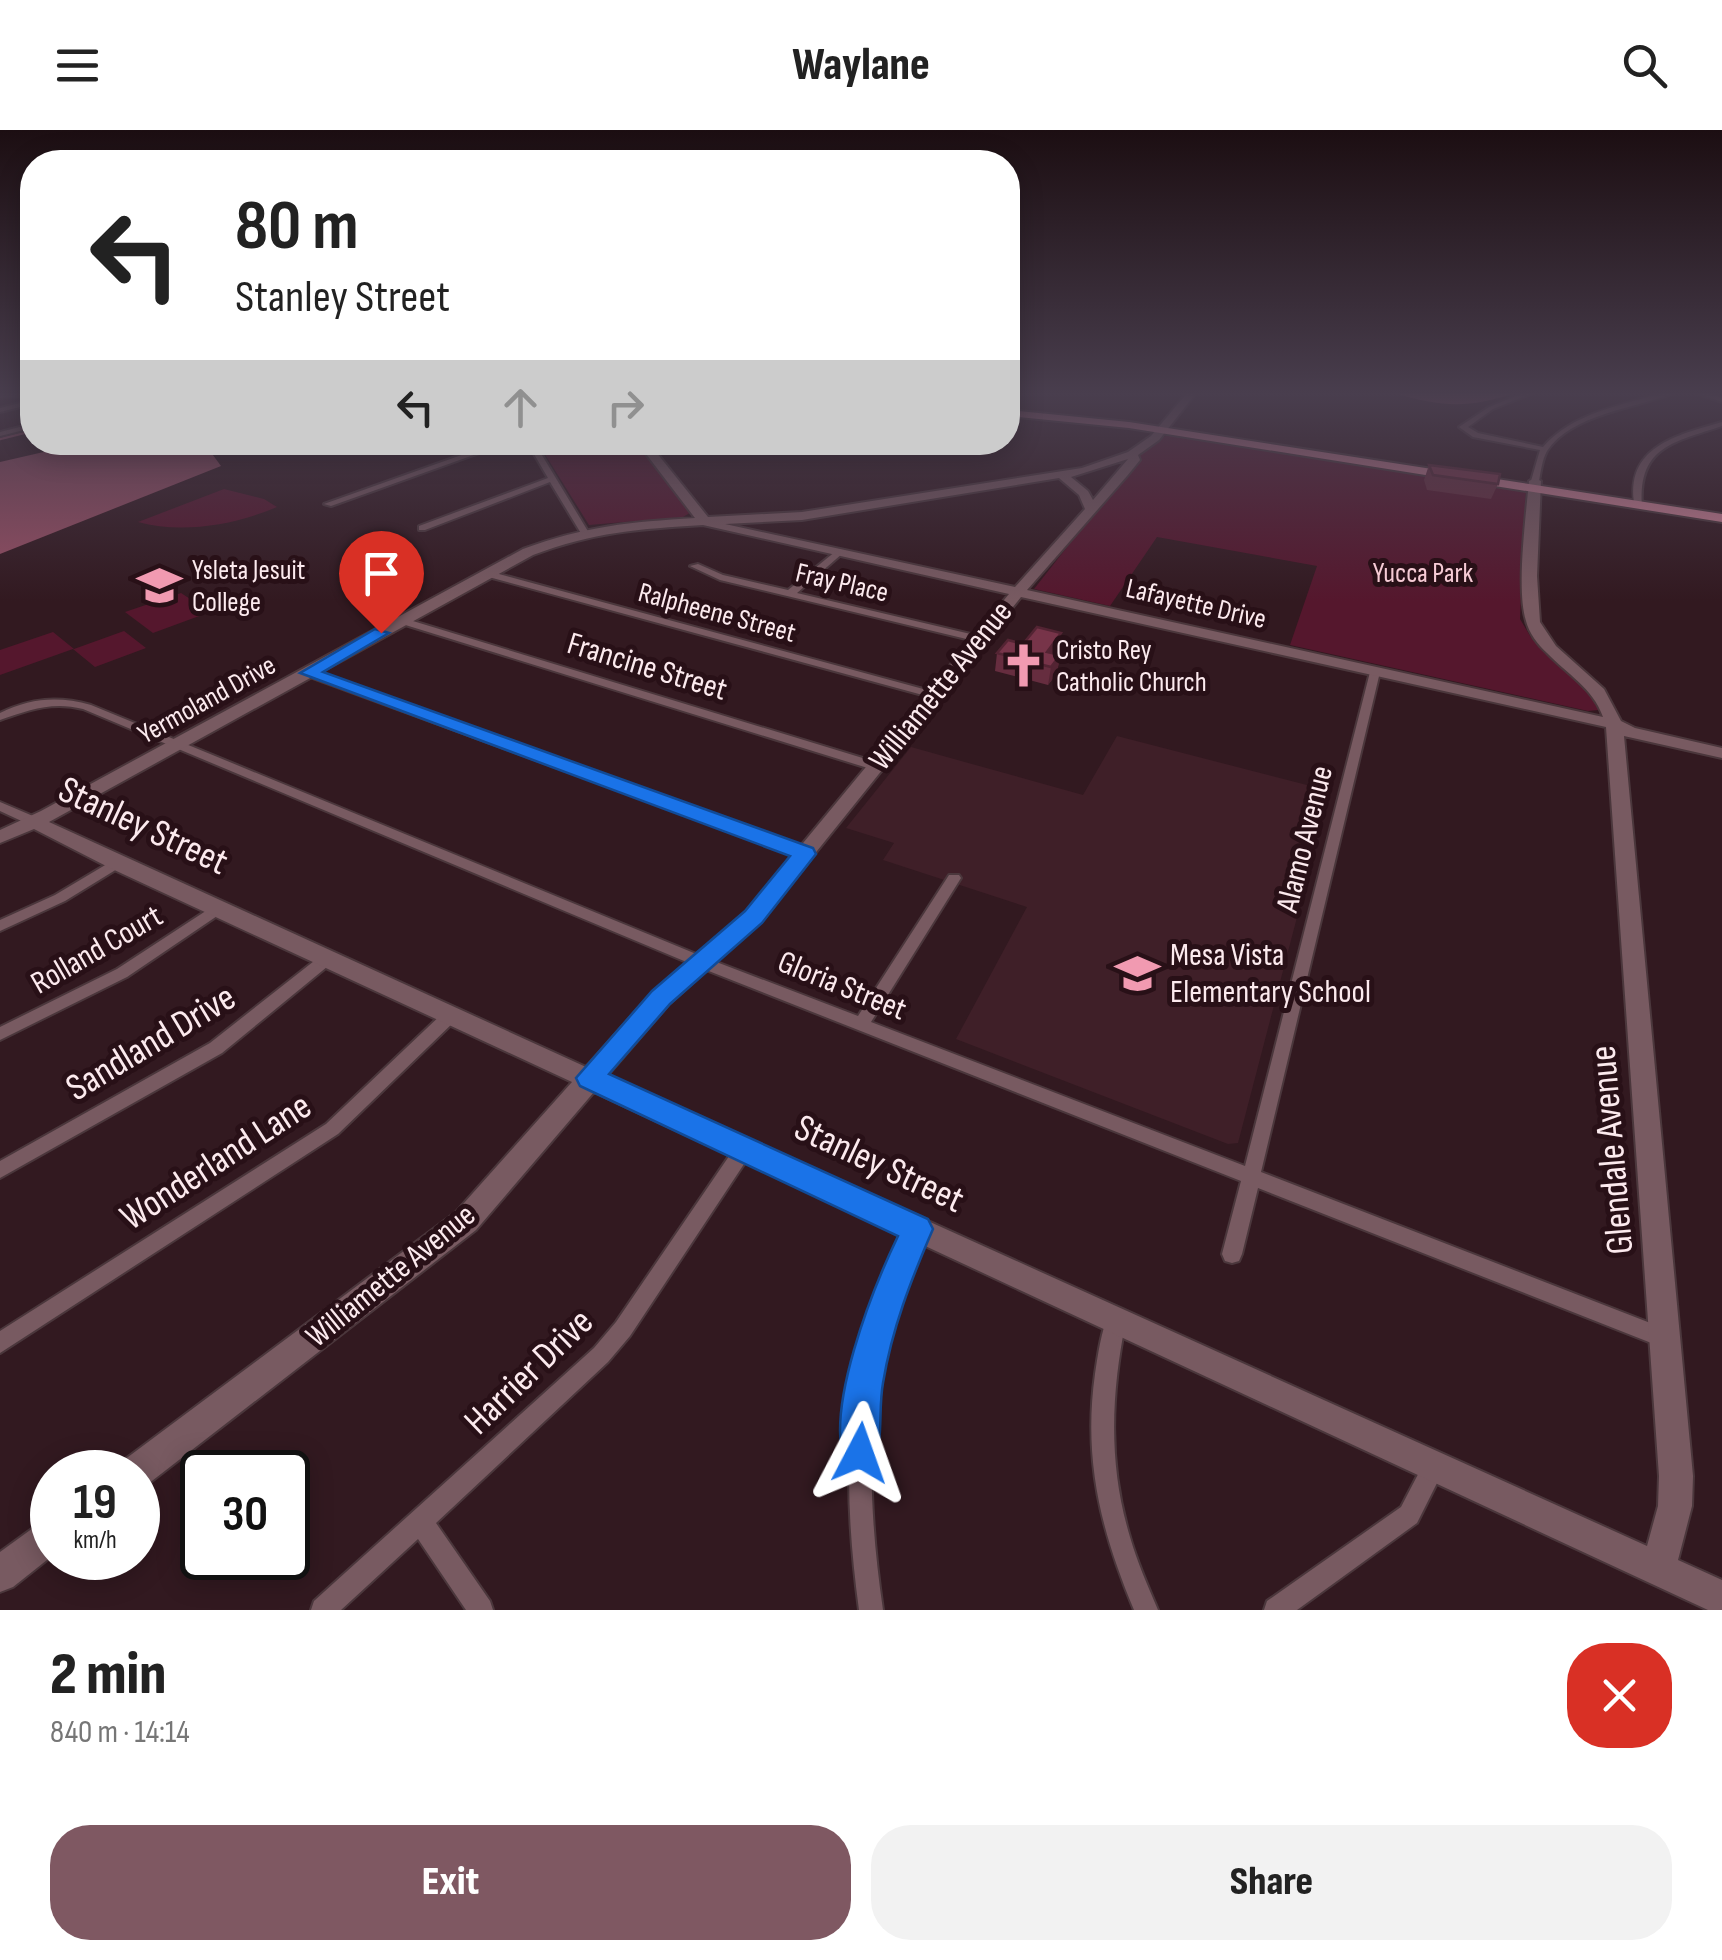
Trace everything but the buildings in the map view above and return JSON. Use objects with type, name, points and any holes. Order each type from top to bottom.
[{"type":"main road","points":[[1386,462],[1722,514]]},
{"type":"street","points":[[328,504],[450,462]]},
{"type":"street","points":[[542,462],[585,533]]},
{"type":"street","points":[[658,462],[704,521]]},
{"type":"street","name":"Yermoland Drive","points":[[0,837],[35,822],[528,552],[585,533],[633,524],[767,519],[1063,476],[1107,462]]},
{"type":"street","name":"Williamette Avenue","points":[[160,1454],[453,1234],[661,998],[753,917],[1018,592],[1132,462]]},
{"type":"street","points":[[1540,462],[1534,485],[1533,622],[1551,647],[1595,686],[1614,724]]},
{"type":"street","points":[[1638,501],[1636,475],[1645,462]]},
{"type":"street","points":[[1063,476],[1080,488],[1091,509]]},
{"type":"street","points":[[422,528],[552,478]]},
{"type":"street","points":[[766,536],[754,528],[767,519]]},
{"type":"street","name":"Lafayette Drive","points":[[704,521],[1614,724],[1629,732],[1722,753]]},
{"type":"street","points":[[790,594],[839,553]]},
{"type":"street","name":"Fray Place","points":[[696,566],[720,577],[979,639]]},
{"type":"street","name":"Ralpheene Street","points":[[488,574],[934,695]]},
{"type":"street","name":"Francine Street","points":[[403,621],[876,766]]},
{"type":"street","name":"Alamo Avenue","points":[[1232,1254],[1375,672]]},
{"type":"street","points":[[309,673],[805,854]]},
{"type":"street","name":"Gloria Street","points":[[0,717],[27,705],[66,702],[701,962],[1665,1338]]},
{"type":"street","name":"Lafayette Drive","points":[[1614,724],[1628,722],[1722,744]]},
{"type":"street","name":"Glendale Avenue","points":[[1614,724],[1676,1476],[1675,1506],[1658,1567]]},
{"type":"street","name":"Stanley Street","points":[[0,806],[1722,1598]]},
{"type":"street","points":[[0,926],[60,898],[117,863]]},
{"type":"street","points":[[862,1023],[954,878]]},
{"type":"street","name":"Rolland Court","points":[[0,1034],[136,965],[218,908]]},
{"type":"street","name":"Sandland Drive","points":[[0,1170],[216,1048],[328,958]]},
{"type":"street","name":"Wonderland Lane","points":[[0,1343],[332,1129],[450,1015]]},
{"type":"street","name":"Harrier Drive","points":[[324,1610],[601,1356],[744,1148]]},
{"type":"street","points":[[870,1610],[861,1535],[864,1388],[886,1297],[917,1229]]},
{"type":"street","points":[[1116,1320],[1103,1372],[1101,1467],[1128,1571],[1146,1610]]},
{"type":"street","points":[[1276,1610],[1409,1516],[1434,1468]]},
{"type":"street","points":[[420,1522],[481,1610]]},
{"type":"street","points":[[0,1574],[30,1552]]},
{"type":"shaded area","points":[[0,462],[218,462],[221,466],[0,554]]},
{"type":"shaded area","name":"Mesa Vista Elementary School","points":[[1117,736],[1330,791],[1238,1143],[1228,1144],[956,1039],[1027,907],[883,860],[894,843],[846,828],[911,747],[1083,795]]},
{"type":"green space","points":[[550,462],[653,462],[693,511],[683,517],[589,525]]},
{"type":"green space","name":"Yucca Park","points":[[1134,462],[1347,462],[1526,490],[1520,619],[1532,639],[1597,699],[1598,710],[1588,711],[1290,645],[1317,566],[1157,537],[1110,606],[1034,589]]},
{"type":"green space","points":[[224,489],[264,499],[277,507],[208,526],[172,527],[138,522]]},
{"type":"green space","points":[[181,593],[210,612],[153,633],[125,612]]},
{"type":"green space","points":[[124,631],[146,648],[95,667],[73,649],[0,675],[0,650],[53,632],[74,649]]},
{"type":"place","name":"Ysleta Jesuit College","points":[[159,586]]},
{"type":"place","name":"Cristo Rey Catholic Church","points":[[1023,666]]},
{"type":"place","name":"Mesa Vista Elementary School","points":[[1137,973]]},
{"type":"route","points":[[381,633],[309,673],[805,854],[753,917],[661,998],[590,1078],[917,1229],[886,1297],[873,1343],[864,1388],[860,1453]]}]
